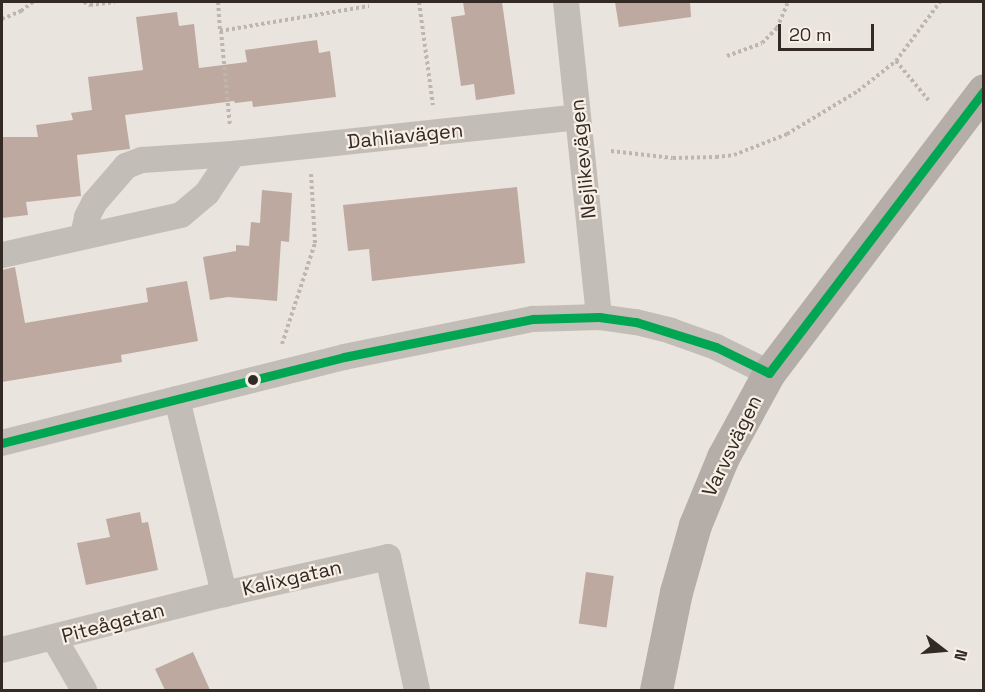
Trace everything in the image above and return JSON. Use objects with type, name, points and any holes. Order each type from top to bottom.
[{"type":"street","name":"Nejlikevägen","points":[[566,2],[599,317]]},
{"type":"street","name":"Varvsvägen","points":[[657,690],[676,592],[695,525],[723,457],[769,373],[984,90]]},
{"type":"street","name":"Dahliavägen","points":[[83,236],[87,217],[94,203],[126,166],[142,160],[233,154],[578,117]]},
{"type":"street","points":[[2,255],[181,215],[207,193],[233,154]]},
{"type":"street","points":[[2,443],[344,357],[533,319],[599,317],[671,331],[716,347],[769,373]]},
{"type":"street","name":"Kalixgatan","points":[[177,399],[224,594],[388,557],[417,690]]},
{"type":"street","name":"Piteågatan","points":[[2,650],[224,594]]},
{"type":"street","points":[[54,638],[84,690]]},
{"type":"path","points":[[2,18],[21,11],[33,2]]},
{"type":"path","points":[[84,2],[90,5],[115,2]]},
{"type":"path","points":[[218,2],[220,31],[369,6]]},
{"type":"path","points":[[419,2],[436,133]]},
{"type":"path","points":[[727,56],[762,43],[777,28],[788,2]]},
{"type":"path","points":[[581,147],[694,159],[734,154],[787,134],[833,107],[896,61],[940,2]]},
{"type":"path","points":[[221,31],[233,154]]},
{"type":"path","points":[[896,61],[930,102]]},
{"type":"path","points":[[272,376],[315,243],[309,146]]},
{"type":"building","points":[[463,2],[502,2],[515,94],[476,100],[474,84],[461,86],[451,17],[465,15]]},
{"type":"building","points":[[615,2],[690,2],[691,17],[619,27]]},
{"type":"building","points":[[177,12],[179,26],[194,24],[199,68],[247,62],[245,50],[317,40],[319,53],[330,51],[336,97],[253,107],[252,101],[235,103],[234,101],[125,115],[130,149],[77,155],[81,196],[26,202],[28,215],[2,218],[2,137],[38,137],[36,125],[73,120],[71,113],[92,110],[88,77],[143,70],[136,17]]},
{"type":"building","points":[[517,187],[525,263],[372,281],[369,249],[348,251],[343,205]]},
{"type":"building","points":[[262,190],[292,193],[289,242],[281,241],[277,301],[228,297],[210,300],[203,257],[236,251],[236,245],[249,246],[251,222],[260,223]]},
{"type":"building","points":[[15,267],[25,323],[148,302],[146,288],[187,281],[198,341],[121,355],[122,362],[2,382],[2,270]]},
{"type":"building","points":[[140,512],[142,523],[148,522],[158,570],[86,585],[77,543],[110,537],[106,519]]},
{"type":"building","points":[[586,572],[614,576],[606,627],[579,623]]},
{"type":"building","points":[[193,652],[210,690],[165,690],[155,669]]},
{"type":"transit line","points":[[769,373],[984,91]]},
{"type":"transit line","points":[[2,443],[344,357],[533,319],[599,317],[636,322],[716,347],[769,373]]}]
